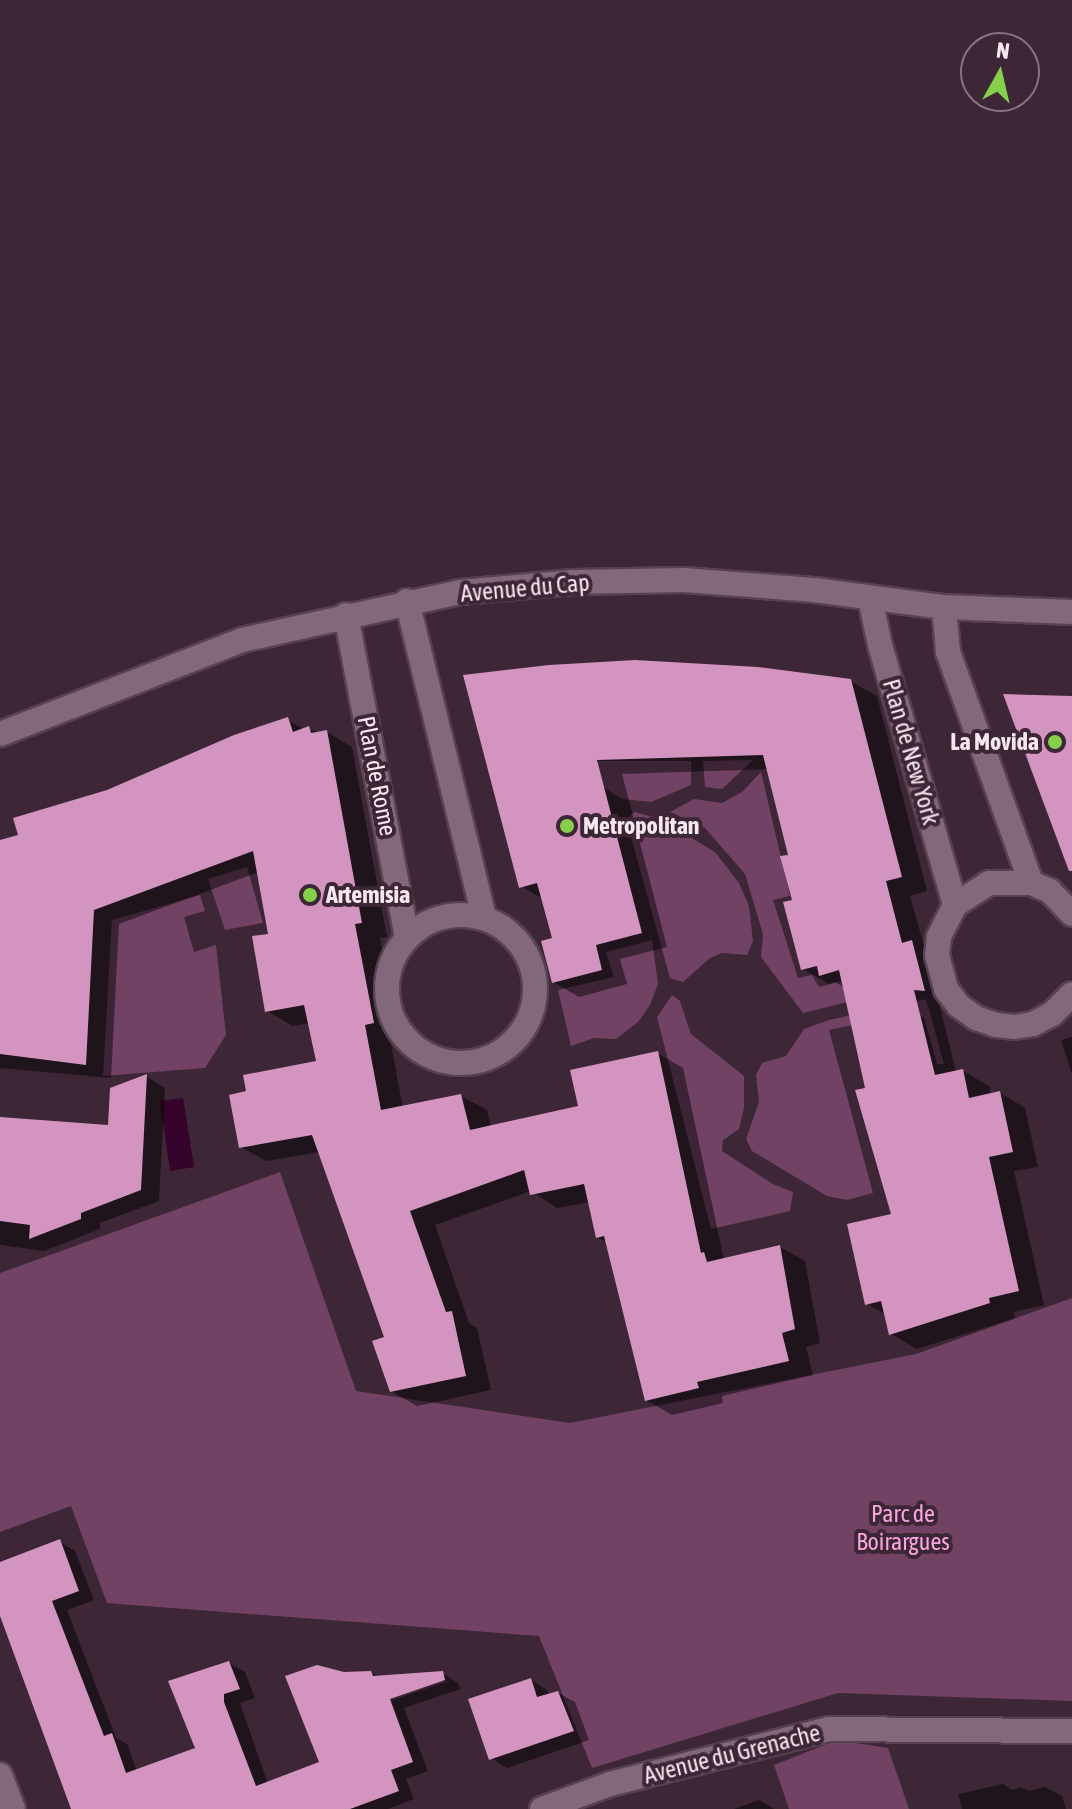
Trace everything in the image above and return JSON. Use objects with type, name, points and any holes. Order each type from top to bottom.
[{"type":"street","name":"Avenue du Cap","points":[[0,734],[242,640],[407,601],[461,592],[574,582],[684,580],[944,607],[1072,612]]},
{"type":"street","name":"Plan de New York","points":[[870,598],[880,645],[955,905]]},
{"type":"street","points":[[407,601],[484,918]]},
{"type":"street","points":[[944,607],[948,652],[1031,883]]},
{"type":"street","name":"Plan de Rome","points":[[346,615],[407,938]]},
{"type":"street","points":[[1072,914],[1050,891],[1031,883],[989,883],[955,905],[939,937],[937,955],[946,989],[959,1006],[976,1018],[1014,1027],[1052,1014],[1072,994]]},
{"type":"street","points":[[458,916],[484,918],[504,929],[521,944],[532,964],[536,987],[533,1009],[524,1030],[498,1054],[479,1062],[459,1064],[436,1059],[416,1048],[400,1031],[389,1009],[387,984],[393,959],[407,938],[433,920],[458,916]]},
{"type":"street","name":"Avenue du Grenache","points":[[542,1809],[610,1784],[829,1729],[1072,1731]]},
{"type":"street","points":[[0,1775],[13,1809]]},
{"type":"green space","points":[[753,760],[722,789],[705,787],[703,761]]},
{"type":"green space","points":[[586,761],[691,761],[691,785],[651,802],[622,799],[599,784]]},
{"type":"green space","points":[[761,772],[790,896],[773,900],[798,978],[812,975],[819,987],[842,981],[868,997],[803,1013],[761,957],[763,934],[745,874],[705,828],[670,812],[694,799],[722,803],[742,792]]},
{"type":"green space","points":[[635,812],[660,819],[715,852],[739,883],[749,906],[753,941],[747,955],[722,953],[710,958],[683,982],[670,978],[626,819]]},
{"type":"green space","points":[[247,867],[263,923],[225,930],[208,879]]},
{"type":"green space","points":[[200,895],[205,911],[184,917],[194,952],[216,945],[226,1035],[205,1068],[103,1076],[112,920]]},
{"type":"green space","points":[[652,940],[658,984],[650,1005],[638,1022],[616,1039],[594,1038],[571,1046],[558,990],[614,977],[606,952]]},
{"type":"green space","points":[[672,995],[680,1001],[691,1034],[744,1076],[744,1108],[739,1129],[723,1140],[722,1151],[773,1184],[793,1192],[790,1211],[711,1229],[657,1017]]},
{"type":"green space","points":[[926,999],[944,1064],[937,1064],[924,1017],[889,1025],[886,1018],[829,1030],[873,1193],[847,1200],[827,1196],[752,1151],[746,1139],[759,1102],[756,1075],[762,1063],[786,1056],[804,1029],[829,1020]]},
{"type":"green space","name":"Parc de Boirargues","points":[[280,1172],[356,1391],[570,1423],[916,1354],[1072,1298],[1072,1701],[838,1693],[592,1768],[539,1636],[107,1603],[71,1506],[0,1532],[0,1273]]},
{"type":"green space","points":[[837,1740],[888,1748],[909,1809],[789,1809],[774,1765]]},
{"type":"shaded area","points":[[183,1098],[194,1167],[170,1171],[160,1101]]},
{"type":"building","points":[[635,660],[758,667],[851,679],[902,877],[886,881],[902,943],[912,940],[925,991],[914,990],[935,1075],[963,1069],[969,1098],[1000,1091],[1013,1152],[989,1157],[1019,1291],[989,1298],[990,1303],[889,1335],[881,1301],[865,1305],[847,1224],[891,1214],[855,1090],[865,1088],[839,970],[819,976],[817,966],[801,970],[783,902],[792,900],[780,856],[788,855],[763,755],[597,760],[642,933],[596,945],[602,970],[552,983],[541,941],[552,938],[537,883],[519,888],[463,675],[549,665]]},
{"type":"building","name":"La Movida","points":[[1003,694],[1072,696],[1072,871],[1069,871]]},
{"type":"building","points":[[288,717],[293,732],[309,726],[311,733],[327,730],[362,923],[355,924],[374,1023],[365,1025],[381,1110],[461,1094],[470,1130],[578,1106],[570,1070],[658,1051],[701,1253],[704,1252],[707,1262],[780,1245],[795,1329],[782,1333],[789,1361],[697,1382],[699,1388],[645,1401],[604,1236],[596,1238],[584,1184],[530,1195],[524,1170],[410,1211],[446,1312],[452,1311],[466,1376],[390,1392],[372,1341],[384,1337],[312,1135],[239,1148],[229,1095],[246,1091],[243,1075],[316,1061],[304,1005],[265,1012],[252,936],[268,934],[253,851],[94,910],[86,1065],[0,1054],[0,840],[18,835],[13,818],[107,790],[234,735]]},
{"type":"building","points":[[147,1074],[141,1190],[81,1213],[81,1219],[29,1239],[30,1225],[0,1221],[0,1117],[108,1125],[110,1088]]},
{"type":"building","points":[[60,1539],[79,1591],[52,1601],[104,1736],[112,1733],[126,1773],[195,1748],[168,1681],[229,1661],[240,1689],[224,1694],[224,1702],[256,1786],[319,1762],[285,1676],[317,1665],[344,1672],[371,1671],[373,1676],[443,1671],[445,1680],[390,1699],[413,1762],[391,1770],[399,1791],[350,1809],[71,1809],[0,1616],[0,1562]]},
{"type":"building","points":[[531,1678],[537,1697],[558,1691],[574,1731],[489,1760],[468,1699]]},
{"type":"place","name":"La Movida","points":[[1055,742]]},
{"type":"place","name":"Metropolitan","points":[[567,826]]},
{"type":"place","name":"Artemisia","points":[[310,895]]}]
